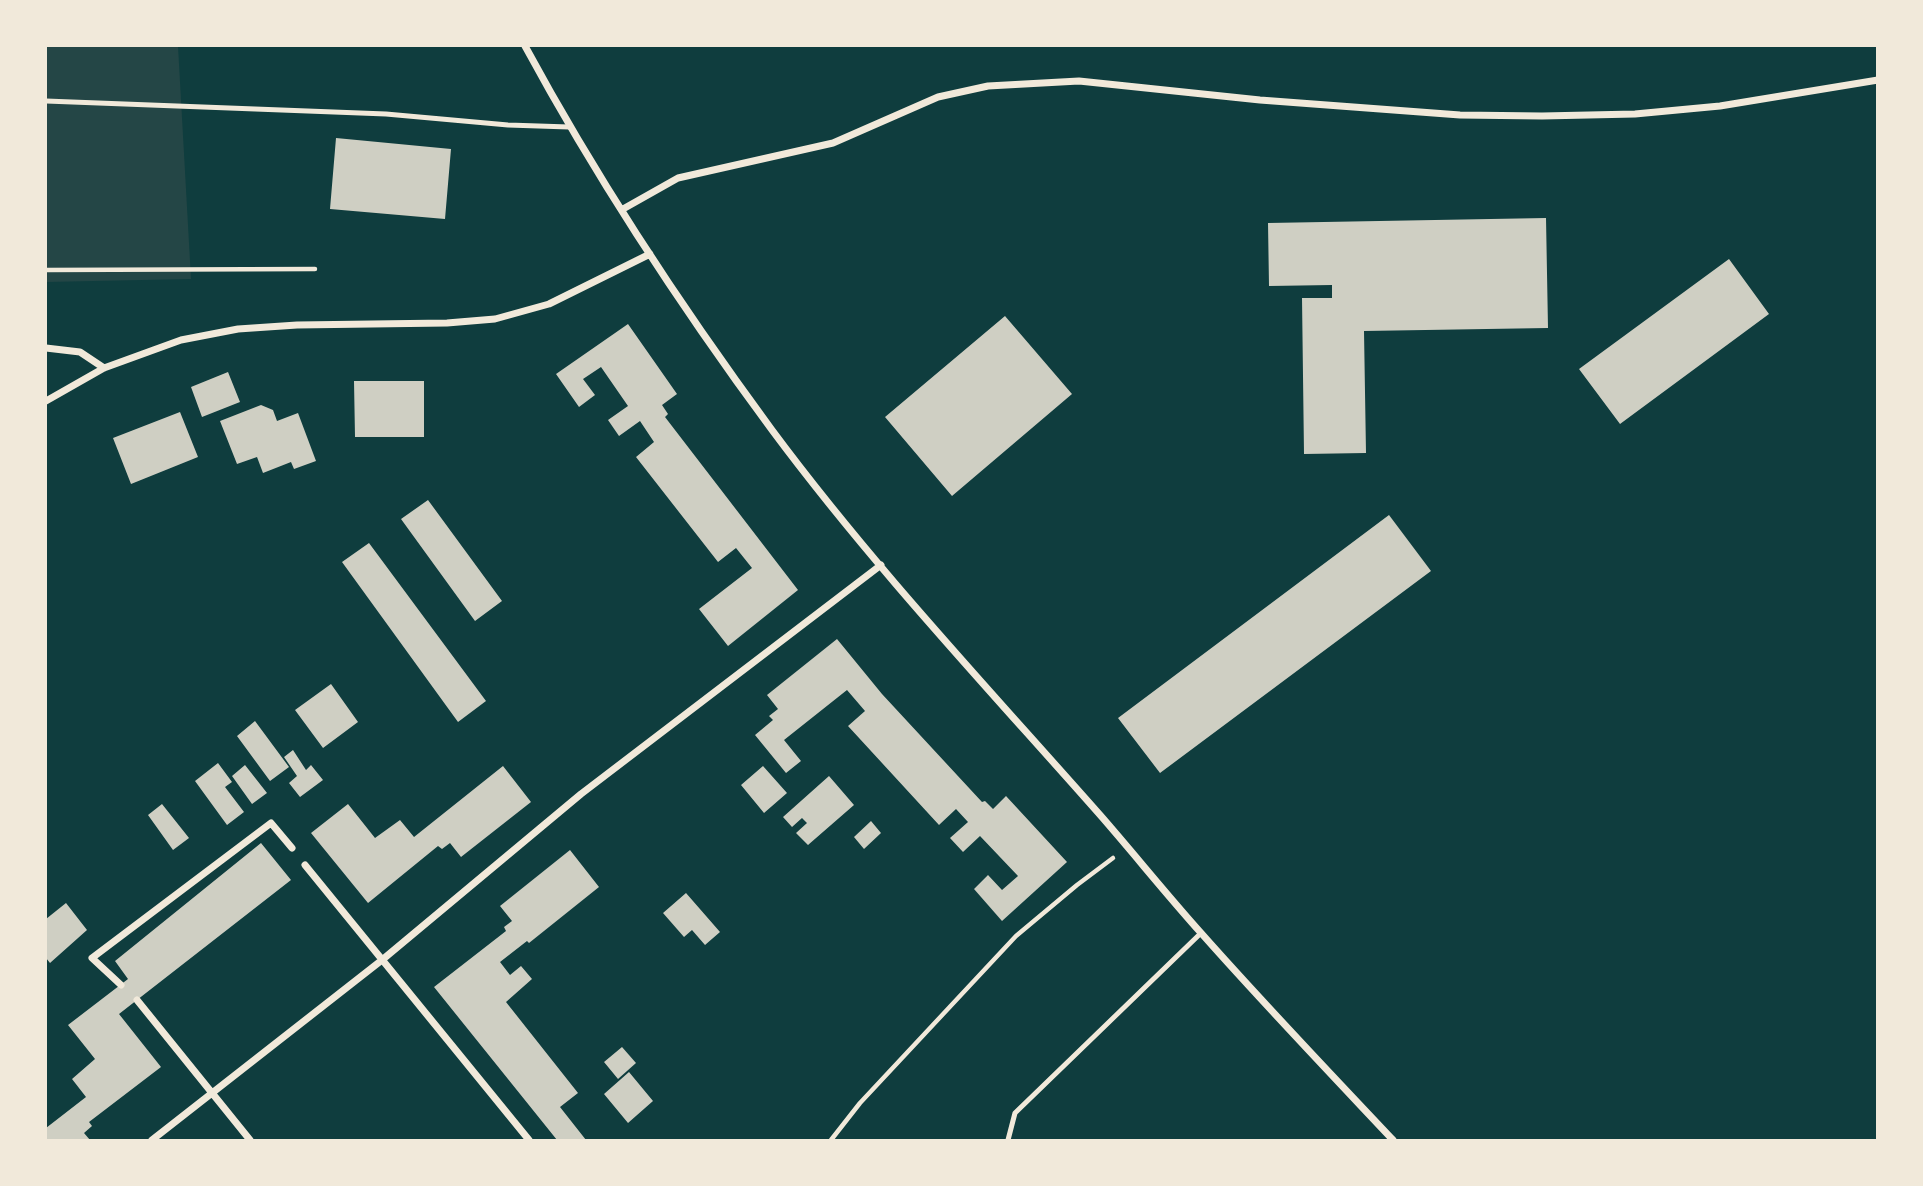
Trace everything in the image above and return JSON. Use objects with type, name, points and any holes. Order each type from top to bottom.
[{"type":"street","points":[[525,46],[569,127],[650,254],[773,430],[880,565],[1201,933],[1393,1140]]},
{"type":"street","points":[[623,209],[678,178],[833,143],[938,97],[988,86],[1079,81],[1287,102],[1460,115],[1542,116],[1635,114],[1720,106],[1878,80]]},
{"type":"street","points":[[46,401],[104,368],[181,340],[238,329],[297,325],[447,323],[495,319],[549,304],[650,254]]},
{"type":"street","points":[[46,348],[80,352],[104,368]]},
{"type":"street","points":[[152,1140],[382,960],[581,794],[880,565]]},
{"type":"street","points":[[121,985],[92,958],[271,823],[292,848]]},
{"type":"street","points":[[306,865],[529,1140]]},
{"type":"street","points":[[137,1000],[250,1140]]},
{"type":"lane","points":[[46,102],[386,114],[508,125],[569,127]]},
{"type":"lane","points":[[1008,1140],[1016,1113],[1201,933]]},
{"type":"path","points":[[46,270],[315,269]]},
{"type":"path","points":[[831,1140],[860,1103],[1016,936],[1077,885],[1128,848]]},
{"type":"shaded area","points":[[46,46],[178,46],[191,279],[46,282]]},
{"type":"building","points":[[336,138],[451,149],[445,219],[330,209]]},
{"type":"building","points":[[1546,218],[1548,328],[1364,331],[1366,453],[1304,454],[1302,298],[1332,298],[1332,285],[1269,286],[1268,223]]},
{"type":"building","points":[[1729,259],[1769,314],[1620,424],[1579,369]]},
{"type":"building","points":[[1005,316],[1072,394],[952,496],[885,417]]},
{"type":"building","points":[[628,324],[677,394],[662,405],[668,414],[665,417],[798,590],[728,646],[699,609],[752,568],[736,548],[718,562],[636,457],[654,442],[640,421],[619,436],[608,420],[628,406],[601,367],[583,379],[595,395],[579,407],[556,374]]},
{"type":"building","points":[[228,372],[240,402],[202,417],[191,387]]},
{"type":"building","points":[[354,381],[424,381],[424,437],[355,437]]},
{"type":"building","points":[[261,405],[273,410],[277,421],[298,413],[316,461],[294,469],[291,462],[263,473],[257,457],[237,464],[220,421]]},
{"type":"building","points":[[180,412],[198,457],[131,484],[113,438]]},
{"type":"building","points":[[428,500],[502,601],[475,621],[401,519]]},
{"type":"building","points":[[1389,515],[1431,571],[1160,773],[1118,718]]},
{"type":"building","points":[[369,543],[486,701],[458,722],[342,562]]},
{"type":"building","points":[[837,639],[882,694],[982,802],[985,801],[993,809],[1006,796],[1067,862],[1002,921],[974,889],[988,875],[1002,890],[1018,876],[980,836],[963,852],[950,838],[968,822],[956,809],[939,825],[848,726],[865,711],[847,690],[784,740],[801,761],[786,773],[755,735],[773,720],[769,716],[778,709],[767,695]]},
{"type":"building","points":[[331,684],[358,722],[323,748],[295,710]]},
{"type":"building","points":[[255,721],[289,767],[270,781],[237,736]]},
{"type":"building","points":[[293,750],[306,770],[311,765],[323,780],[300,797],[289,783],[297,776],[284,757]]},
{"type":"building","points":[[218,763],[232,782],[225,787],[244,812],[227,825],[195,781]]},
{"type":"building","points":[[245,765],[267,793],[252,804],[232,776]]},
{"type":"building","points":[[503,766],[531,802],[461,857],[450,843],[442,849],[438,846],[368,903],[311,833],[348,804],[375,838],[400,820],[414,837]]},
{"type":"building","points":[[763,766],[787,793],[764,813],[741,785]]},
{"type":"building","points":[[829,776],[854,805],[808,845],[796,833],[807,823],[802,818],[792,827],[783,817]]},
{"type":"building","points":[[162,804],[189,838],[173,850],[148,815]]},
{"type":"building","points":[[871,821],[881,833],[864,849],[854,837]]},
{"type":"building","points":[[261,843],[291,880],[119,1014],[161,1067],[89,1122],[92,1126],[84,1133],[90,1140],[46,1140],[46,1128],[86,1097],[72,1079],[95,1059],[68,1025],[128,979],[115,961]]},
{"type":"building","points":[[570,850],[599,887],[529,943],[527,941],[500,962],[510,975],[521,966],[532,979],[506,1002],[578,1093],[560,1107],[586,1140],[557,1140],[434,987],[506,931],[504,927],[512,921],[500,906]]},
{"type":"building","points":[[686,893],[720,932],[705,945],[692,930],[684,937],[663,913]]},
{"type":"building","points":[[66,903],[87,930],[50,963],[46,958],[46,919]]},
{"type":"building","points":[[622,1047],[636,1063],[618,1079],[604,1062]]},
{"type":"building","points":[[629,1072],[653,1101],[628,1123],[604,1094]]}]
